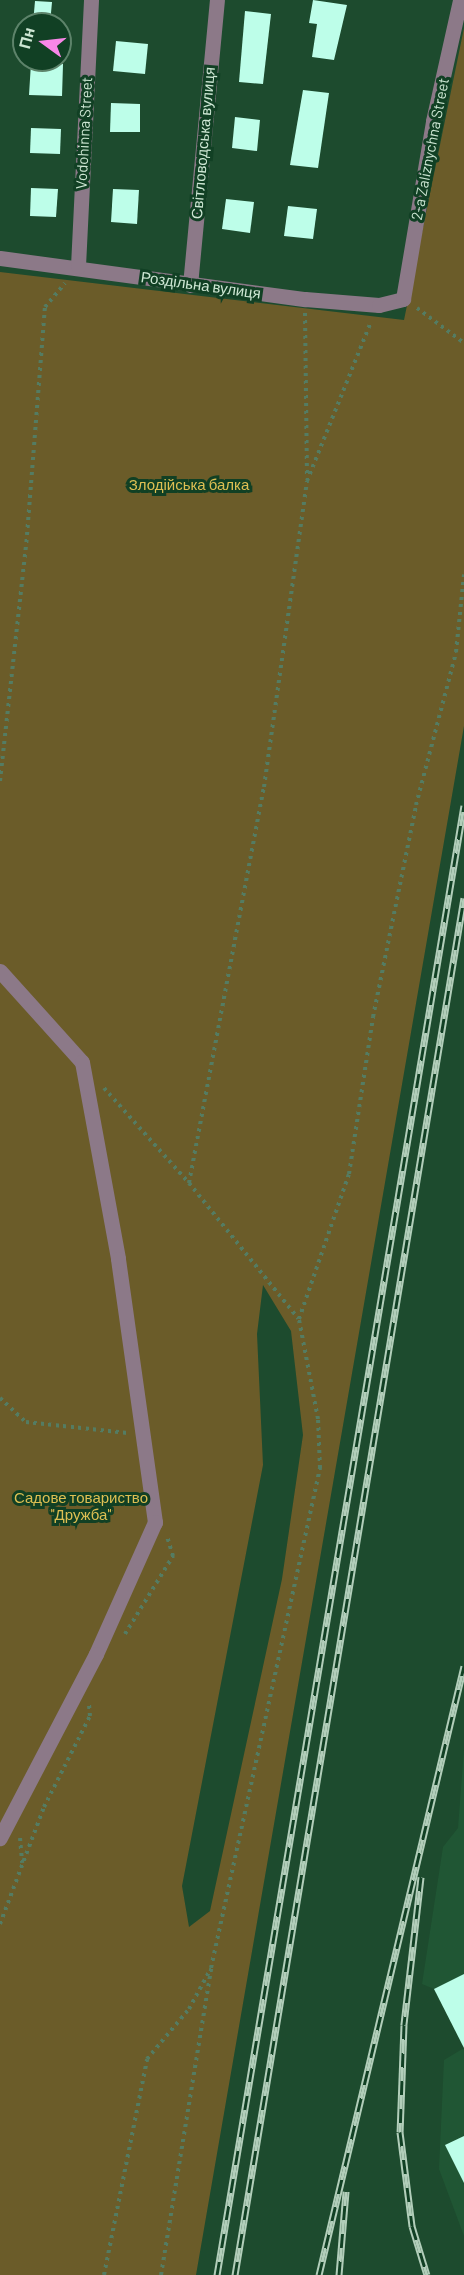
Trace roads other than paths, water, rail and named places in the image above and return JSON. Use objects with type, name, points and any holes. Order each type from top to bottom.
[{"type":"street","name":"Vodohinna Street","points":[[78,266],[91,0]]},
{"type":"street","name":"Світловодська вулиця","points":[[190,285],[217,0]]},
{"type":"street","name":"2-a Zaliznychna Street","points":[[403,298],[433,121],[460,0]]},
{"type":"street","name":"Роздільна вулиця","points":[[0,258],[78,266],[190,285],[305,299],[379,305],[403,298]]},
{"type":"street","points":[[0,971],[82,1062],[118,1259],[155,1522],[96,1654],[0,1838]]},
{"type":"railway","points":[[217,2275],[464,806]]},
{"type":"railway","points":[[235,2275],[464,898]]},
{"type":"railway","points":[[319,2275],[464,1666]]},
{"type":"railway","points":[[421,1877],[404,2025],[400,2132],[412,2226],[427,2275]]},
{"type":"railway","points":[[339,2275],[346,2191]]},
{"type":"park label","name":"Злодійська балка","points":[[189,485]]},
{"type":"park label","name":"Садове товариство \"Дружба\"","points":[[81,1506]]}]
